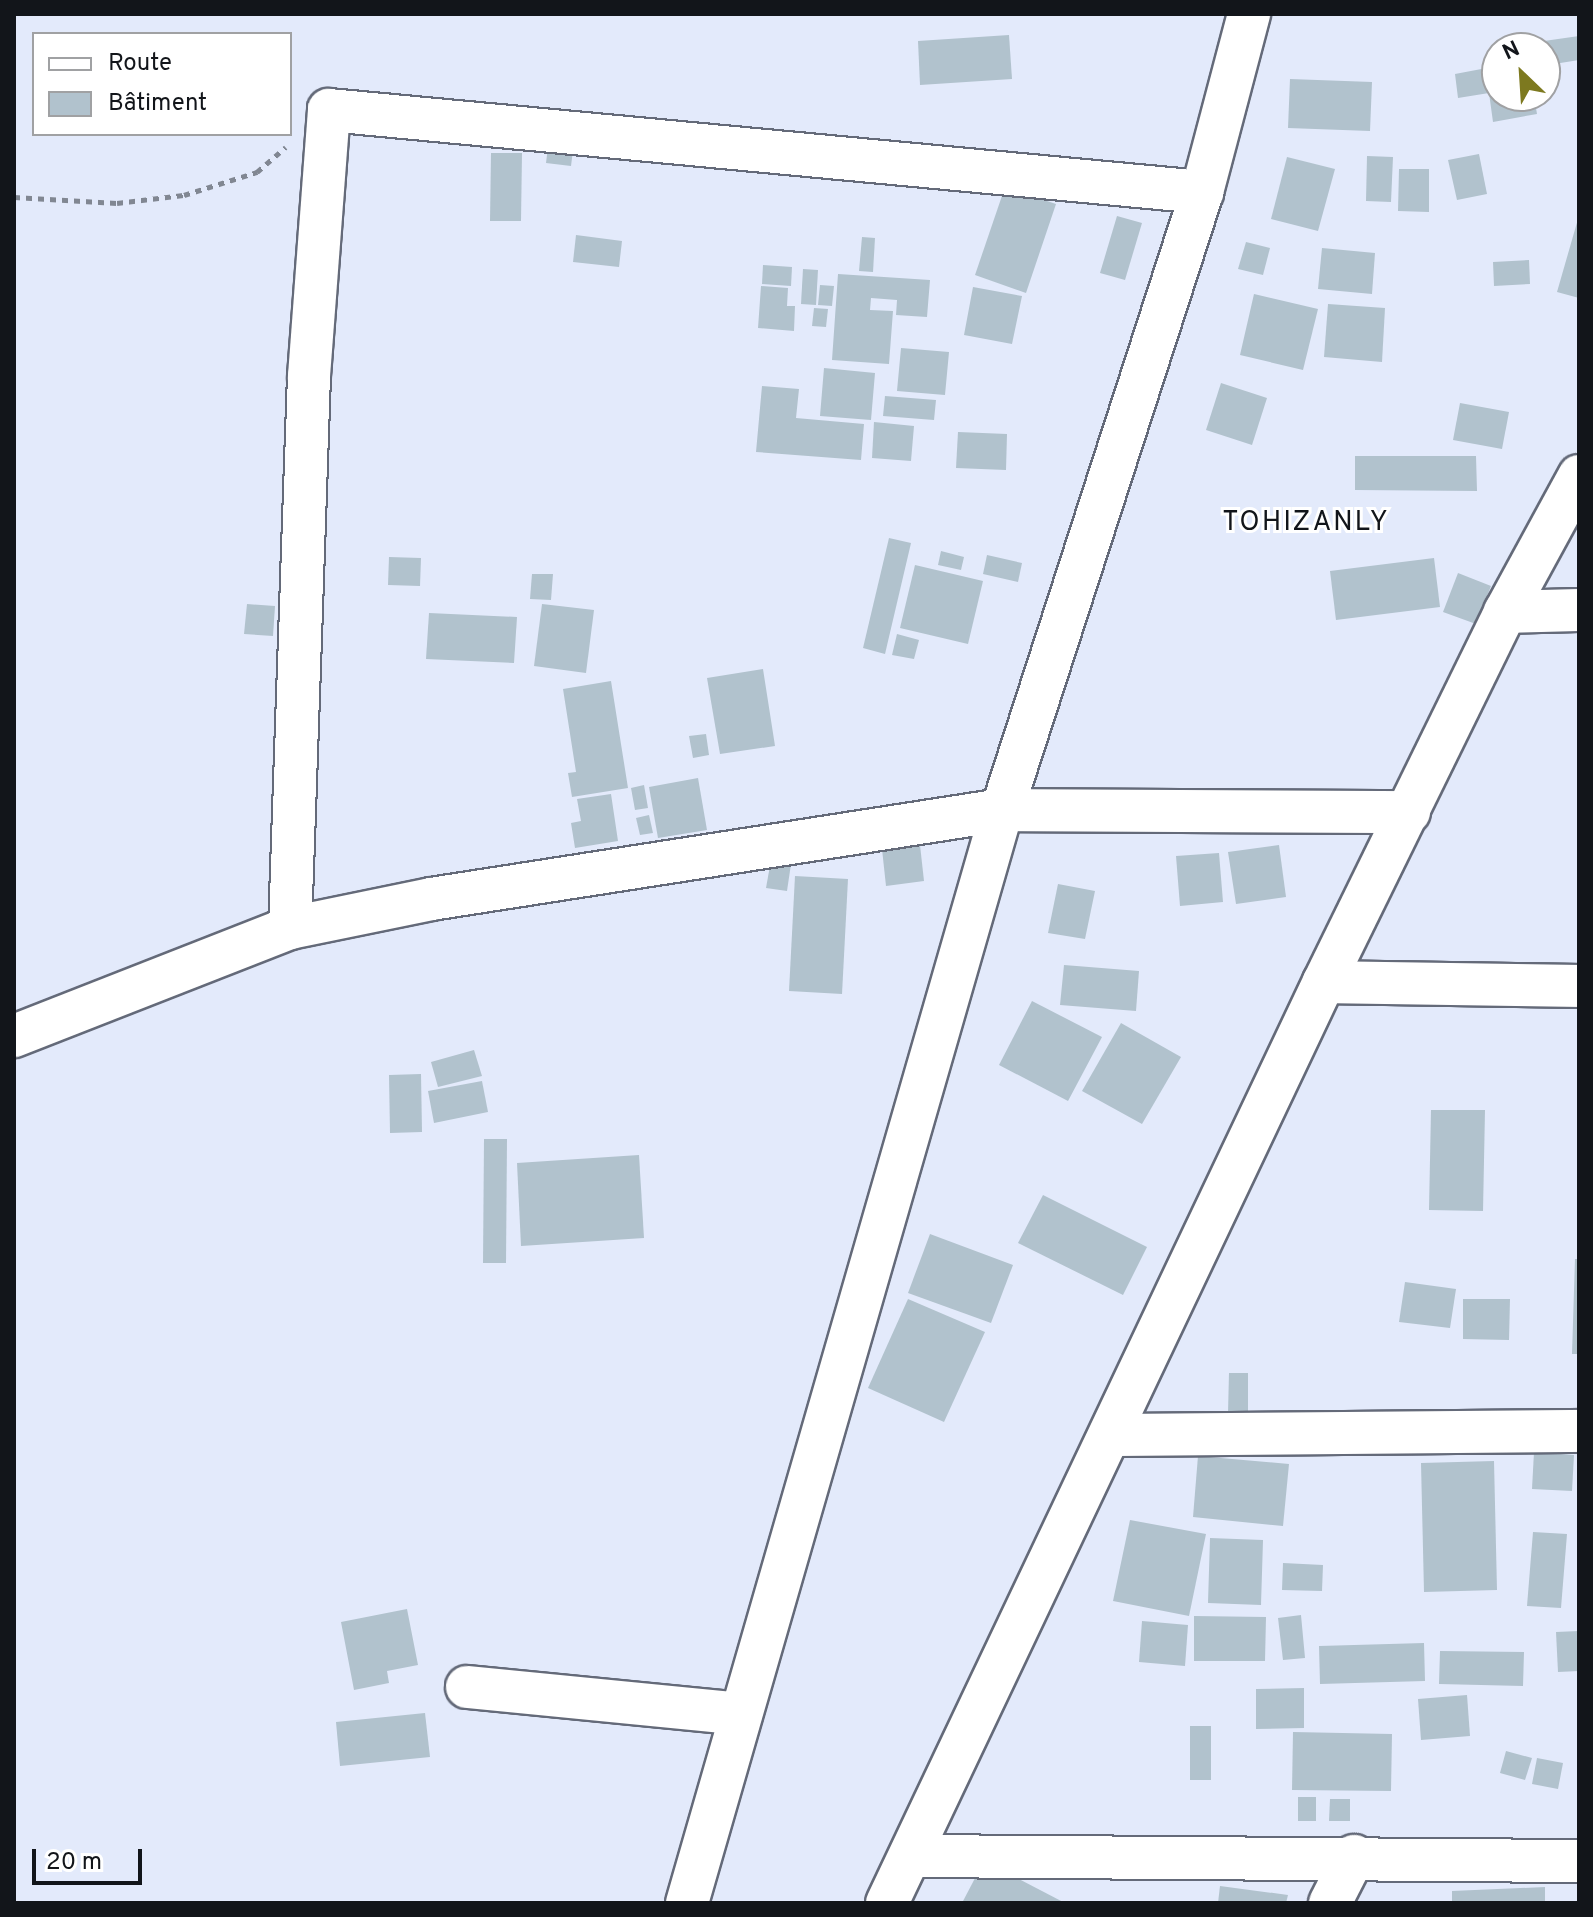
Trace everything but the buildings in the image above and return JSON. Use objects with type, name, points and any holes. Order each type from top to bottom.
[{"type":"street","points":[[687,1903],[1002,810],[1202,192],[1249,14]]},
{"type":"street","points":[[290,928],[309,376],[329,110],[1202,192]]},
{"type":"street","points":[[887,1903],[1324,982],[1505,612],[1579,476]]},
{"type":"street","points":[[1505,612],[1579,610]]},
{"type":"street","points":[[14,1036],[290,928],[431,899],[1002,810],[1409,812]]},
{"type":"street","points":[[1324,982],[1579,986]]},
{"type":"street","points":[[1110,1435],[1579,1431]]},
{"type":"street","points":[[467,1687],[741,1714]]},
{"type":"street","points":[[911,1856],[1354,1856],[1579,1861]]},
{"type":"street","points":[[1330,1903],[1354,1856]]},
{"type":"path","points":[[14,197],[117,203],[184,195],[257,172],[329,110]]},
{"type":"district","name":"TOHIZANLY","points":[[1306,523]]}]
